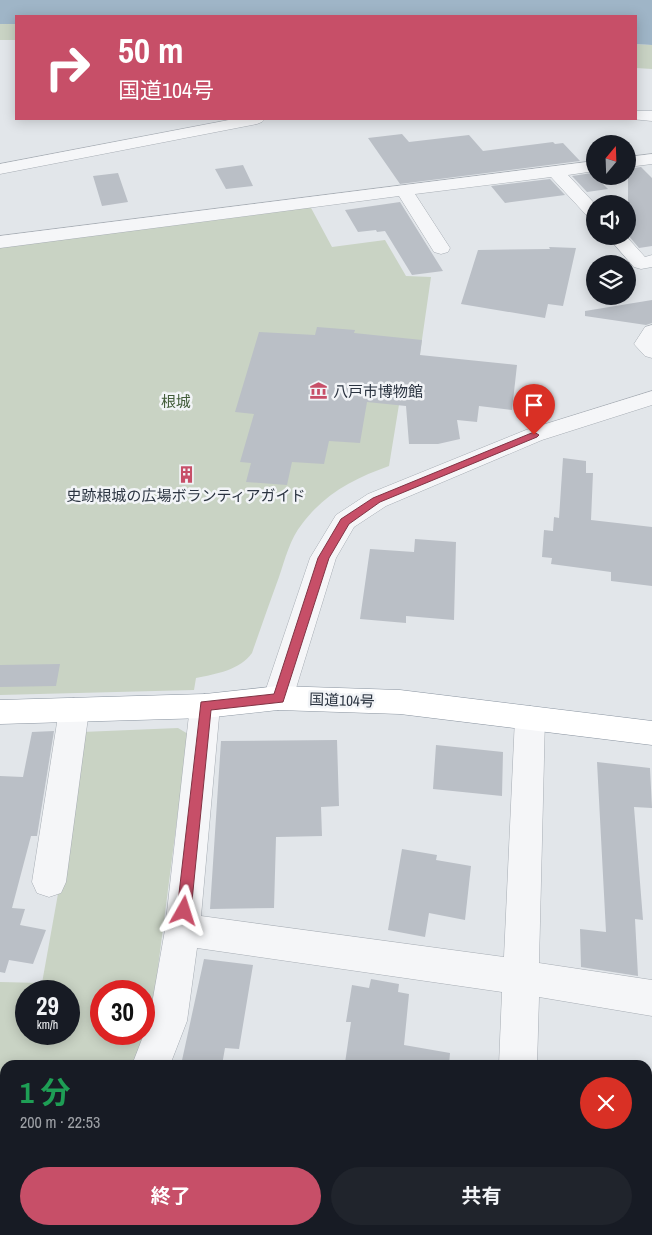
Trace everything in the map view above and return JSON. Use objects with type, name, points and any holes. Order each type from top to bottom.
[{"type":"highway","name":"国道104号","points":[[0,712],[205,706],[278,698],[400,702],[652,733]]},
{"type":"street","points":[[637,116],[652,116]]},
{"type":"street","points":[[0,169],[252,120]]},
{"type":"street","points":[[636,161],[652,159]]},
{"type":"street","points":[[0,242],[586,167]]},
{"type":"street","points":[[555,171],[586,204]]},
{"type":"street","points":[[404,190],[441,248]]},
{"type":"street","points":[[624,245],[641,263],[652,261]]},
{"type":"street","points":[[652,331],[644,344],[652,352]]},
{"type":"street","points":[[278,698],[323,558],[345,521],[377,500],[534,435],[652,398]]},
{"type":"street","points":[[153,1060],[168,1021],[182,930],[205,706]]},
{"type":"street","points":[[49,882],[74,710]]},
{"type":"street","points":[[518,1060],[530,718]]},
{"type":"street","points":[[182,930],[520,977],[652,998]]},
{"type":"green space","points":[[0,24],[15,24],[15,40],[0,40]]},
{"type":"green space","points":[[637,44],[652,45],[652,69],[637,68]]},
{"type":"green space","name":"根城","points":[[310,206],[332,247],[385,240],[406,276],[431,277],[416,381],[403,380],[389,466],[341,488],[320,504],[302,524],[288,549],[252,653],[241,664],[212,675],[196,678],[194,690],[0,695],[0,248]]},
{"type":"green space","points":[[178,728],[188,734],[155,991],[155,980],[90,980],[90,1045],[140,1045],[135,1060],[0,1060],[0,982],[15,982],[15,1045],[80,1045],[80,980],[43,980],[61,877],[82,732]]},
{"type":"water","points":[[0,0],[652,0],[652,45],[637,44],[637,15],[15,15],[15,24],[0,24]]},
{"type":"building","points":[[402,134],[409,142],[469,135],[483,151],[553,142],[555,144],[563,143],[580,161],[400,184],[368,138]]},
{"type":"building","points":[[243,165],[253,186],[226,189],[215,169]]},
{"type":"building","points":[[641,167],[652,178],[652,246],[639,248],[636,244],[636,195],[628,195],[628,185],[636,185],[636,168]]},
{"type":"building","points":[[118,173],[128,202],[102,206],[93,176]]},
{"type":"building","points":[[586,174],[586,185],[604,185],[608,189],[587,192],[572,176]]},
{"type":"building","points":[[550,179],[565,195],[505,203],[491,186]]},
{"type":"building","points":[[400,202],[443,271],[412,275],[385,231],[358,232],[345,210]]},
{"type":"building","points":[[549,247],[576,248],[563,306],[548,304],[545,318],[461,304],[478,250],[550,249]]},
{"type":"building","points":[[652,300],[652,323],[646,325],[585,316],[585,311],[622,305],[636,305],[636,303]]},
{"type":"building","points":[[317,327],[355,330],[354,333],[422,340],[420,355],[517,365],[512,410],[479,406],[477,422],[457,420],[460,439],[438,444],[409,444],[406,406],[367,402],[360,443],[329,441],[324,464],[292,462],[287,485],[246,482],[251,463],[240,462],[254,414],[235,412],[259,332],[315,335]]},
{"type":"building","points":[[563,458],[586,461],[586,473],[593,473],[591,520],[652,527],[652,586],[611,581],[611,572],[551,564],[552,558],[542,557],[544,530],[553,531],[554,517],[559,518]]},
{"type":"building","points":[[415,539],[456,542],[454,620],[406,616],[406,623],[360,619],[370,549],[414,552]]},
{"type":"building","points":[[60,664],[56,686],[0,687],[0,665]]},
{"type":"building","points":[[54,731],[37,836],[31,836],[12,908],[25,909],[20,925],[46,930],[33,964],[9,960],[5,973],[0,972],[0,776],[23,777],[32,732]]},
{"type":"building","points":[[337,740],[339,806],[321,807],[322,836],[276,837],[274,908],[210,909],[221,741]]},
{"type":"building","points":[[436,745],[503,752],[502,796],[433,789]]},
{"type":"building","points":[[597,762],[650,768],[652,808],[634,807],[643,920],[635,919],[638,976],[581,967],[580,929],[606,932]]},
{"type":"building","points":[[402,849],[437,855],[436,860],[471,866],[465,920],[429,913],[425,937],[388,930]]},
{"type":"building","points":[[204,959],[253,965],[239,1049],[225,1048],[223,1060],[182,1060]]},
{"type":"building","points":[[371,979],[399,984],[398,992],[409,994],[404,1045],[450,1053],[449,1060],[345,1060],[351,1022],[346,1022],[352,985],[369,988]]},
{"type":"place","name":"八戸市博物館","points":[[319,391]]},
{"type":"place","name":"史跡根城の広場ボランティアガイド","points":[[186,474]]},
{"type":"route","points":[[184,911],[205,706],[278,698],[323,558],[345,521],[377,500],[534,435]]}]
